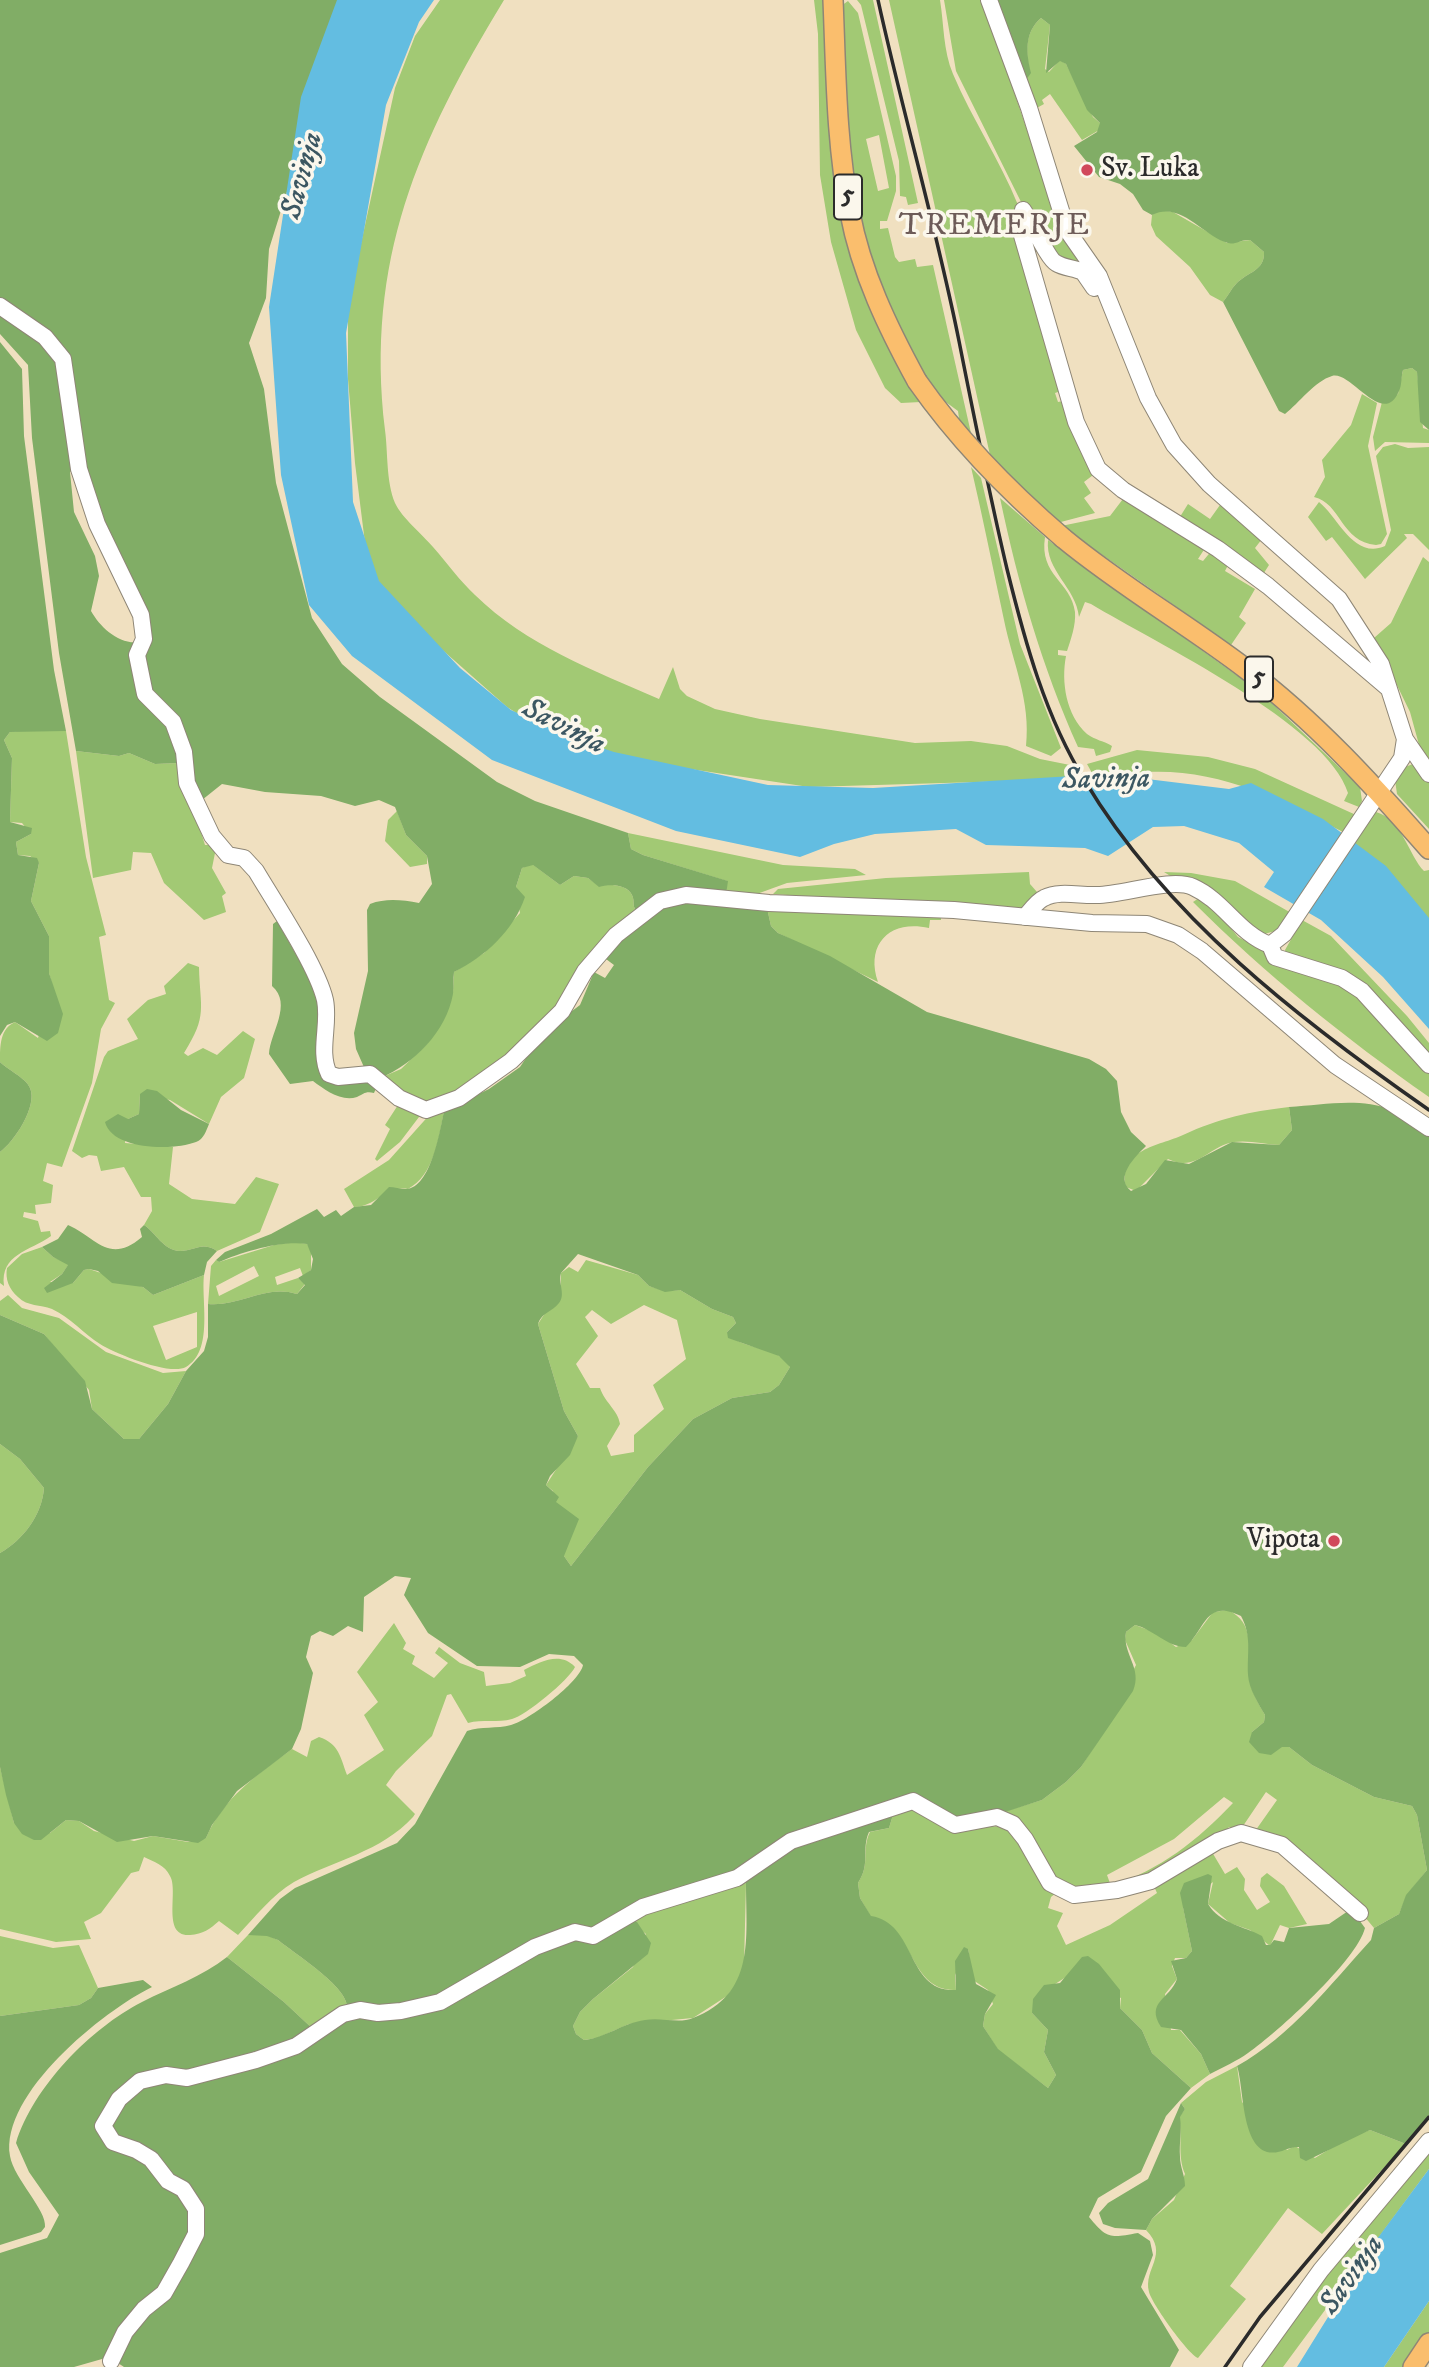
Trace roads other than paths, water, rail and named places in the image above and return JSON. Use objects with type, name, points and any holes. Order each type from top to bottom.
[{"type":"main road","name":"5","points":[[833,0],[838,126],[850,213],[881,308],[917,381],[969,449],[1009,492],[1063,538],[1247,669],[1293,707],[1378,791],[1429,849]]},
{"type":"main road","points":[[1413,2367],[1429,2343]]},
{"type":"street","points":[[989,0],[1029,108],[1067,230],[1098,276],[1148,398],[1174,445],[1209,484],[1339,599],[1381,664],[1405,739],[1429,774]]},
{"type":"street","points":[[1108,305],[1083,272],[1059,266],[1050,259],[1036,229],[1023,210],[1021,232],[1067,391],[1086,446],[1098,468],[1122,490],[1208,543],[1268,586],[1391,691]]},
{"type":"street","points":[[0,306],[45,337],[63,359],[79,468],[97,524],[141,615],[144,639],[137,655],[145,694],[173,722],[184,752],[187,783],[212,836],[228,855],[244,858],[256,871],[316,975],[325,1001],[327,1040],[322,1060],[329,1074],[338,1077],[370,1074],[399,1097],[426,1110],[459,1098],[511,1060],[562,1011],[585,971],[616,935],[660,901],[686,895],[769,903],[954,910],[1147,924],[1178,935],[1202,951],[1335,1065],[1429,1128]]},
{"type":"street","points":[[1270,945],[1284,934],[1402,758],[1405,739]]},
{"type":"street","points":[[1025,917],[1042,898],[1064,893],[1097,895],[1175,883],[1191,886],[1215,900],[1235,923],[1256,940],[1270,945],[1275,957],[1342,978],[1362,991],[1429,1065]]},
{"type":"street","points":[[111,2361],[125,2332],[144,2309],[164,2293],[196,2234],[196,2209],[183,2189],[168,2180],[151,2159],[113,2142],[103,2126],[119,2099],[140,2081],[166,2075],[187,2078],[256,2060],[296,2046],[343,2014],[360,2010],[378,2013],[401,2011],[440,2002],[510,1959],[554,1939],[575,1932],[593,1936],[643,1907],[737,1878],[791,1842],[913,1801],[955,1825],[997,1818],[1013,1825],[1025,1839],[1050,1883],[1074,1895],[1117,1890],[1151,1881],[1217,1840],[1241,1833],[1282,1845],[1360,1913]]},
{"type":"street","points":[[1251,2367],[1321,2270],[1429,2141]]},
{"type":"water","name":"Savinja","points":[[337,0],[434,0],[419,22],[386,105],[346,333],[353,502],[379,581],[460,668],[511,710],[569,737],[614,752],[768,785],[873,788],[1106,774],[1229,789],[1251,783],[1323,819],[1386,866],[1429,918],[1429,1029],[1383,977],[1321,920],[1264,887],[1274,872],[1239,843],[1184,826],[1153,827],[1108,856],[1085,848],[986,845],[956,829],[875,834],[834,844],[800,857],[676,831],[492,760],[352,656],[309,605],[281,475],[269,307],[301,97]]},
{"type":"water","points":[[1429,2169],[1429,2301],[1384,2367],[1297,2367],[1374,2243]]},
{"type":"railway","points":[[878,0],[950,298],[1000,540],[1029,651],[1058,731],[1085,781],[1118,831],[1155,878],[1196,922],[1239,963],[1332,1040],[1429,1110]]},
{"type":"railway","points":[[1225,2367],[1260,2317],[1429,2117]]},
{"type":"place","name":"Sv. Luka","points":[[1087,170]]},
{"type":"place","name":"Vipota","points":[[1334,1541]]},
{"type":"district","name":"TREMERJE","points":[[995,227]]}]
